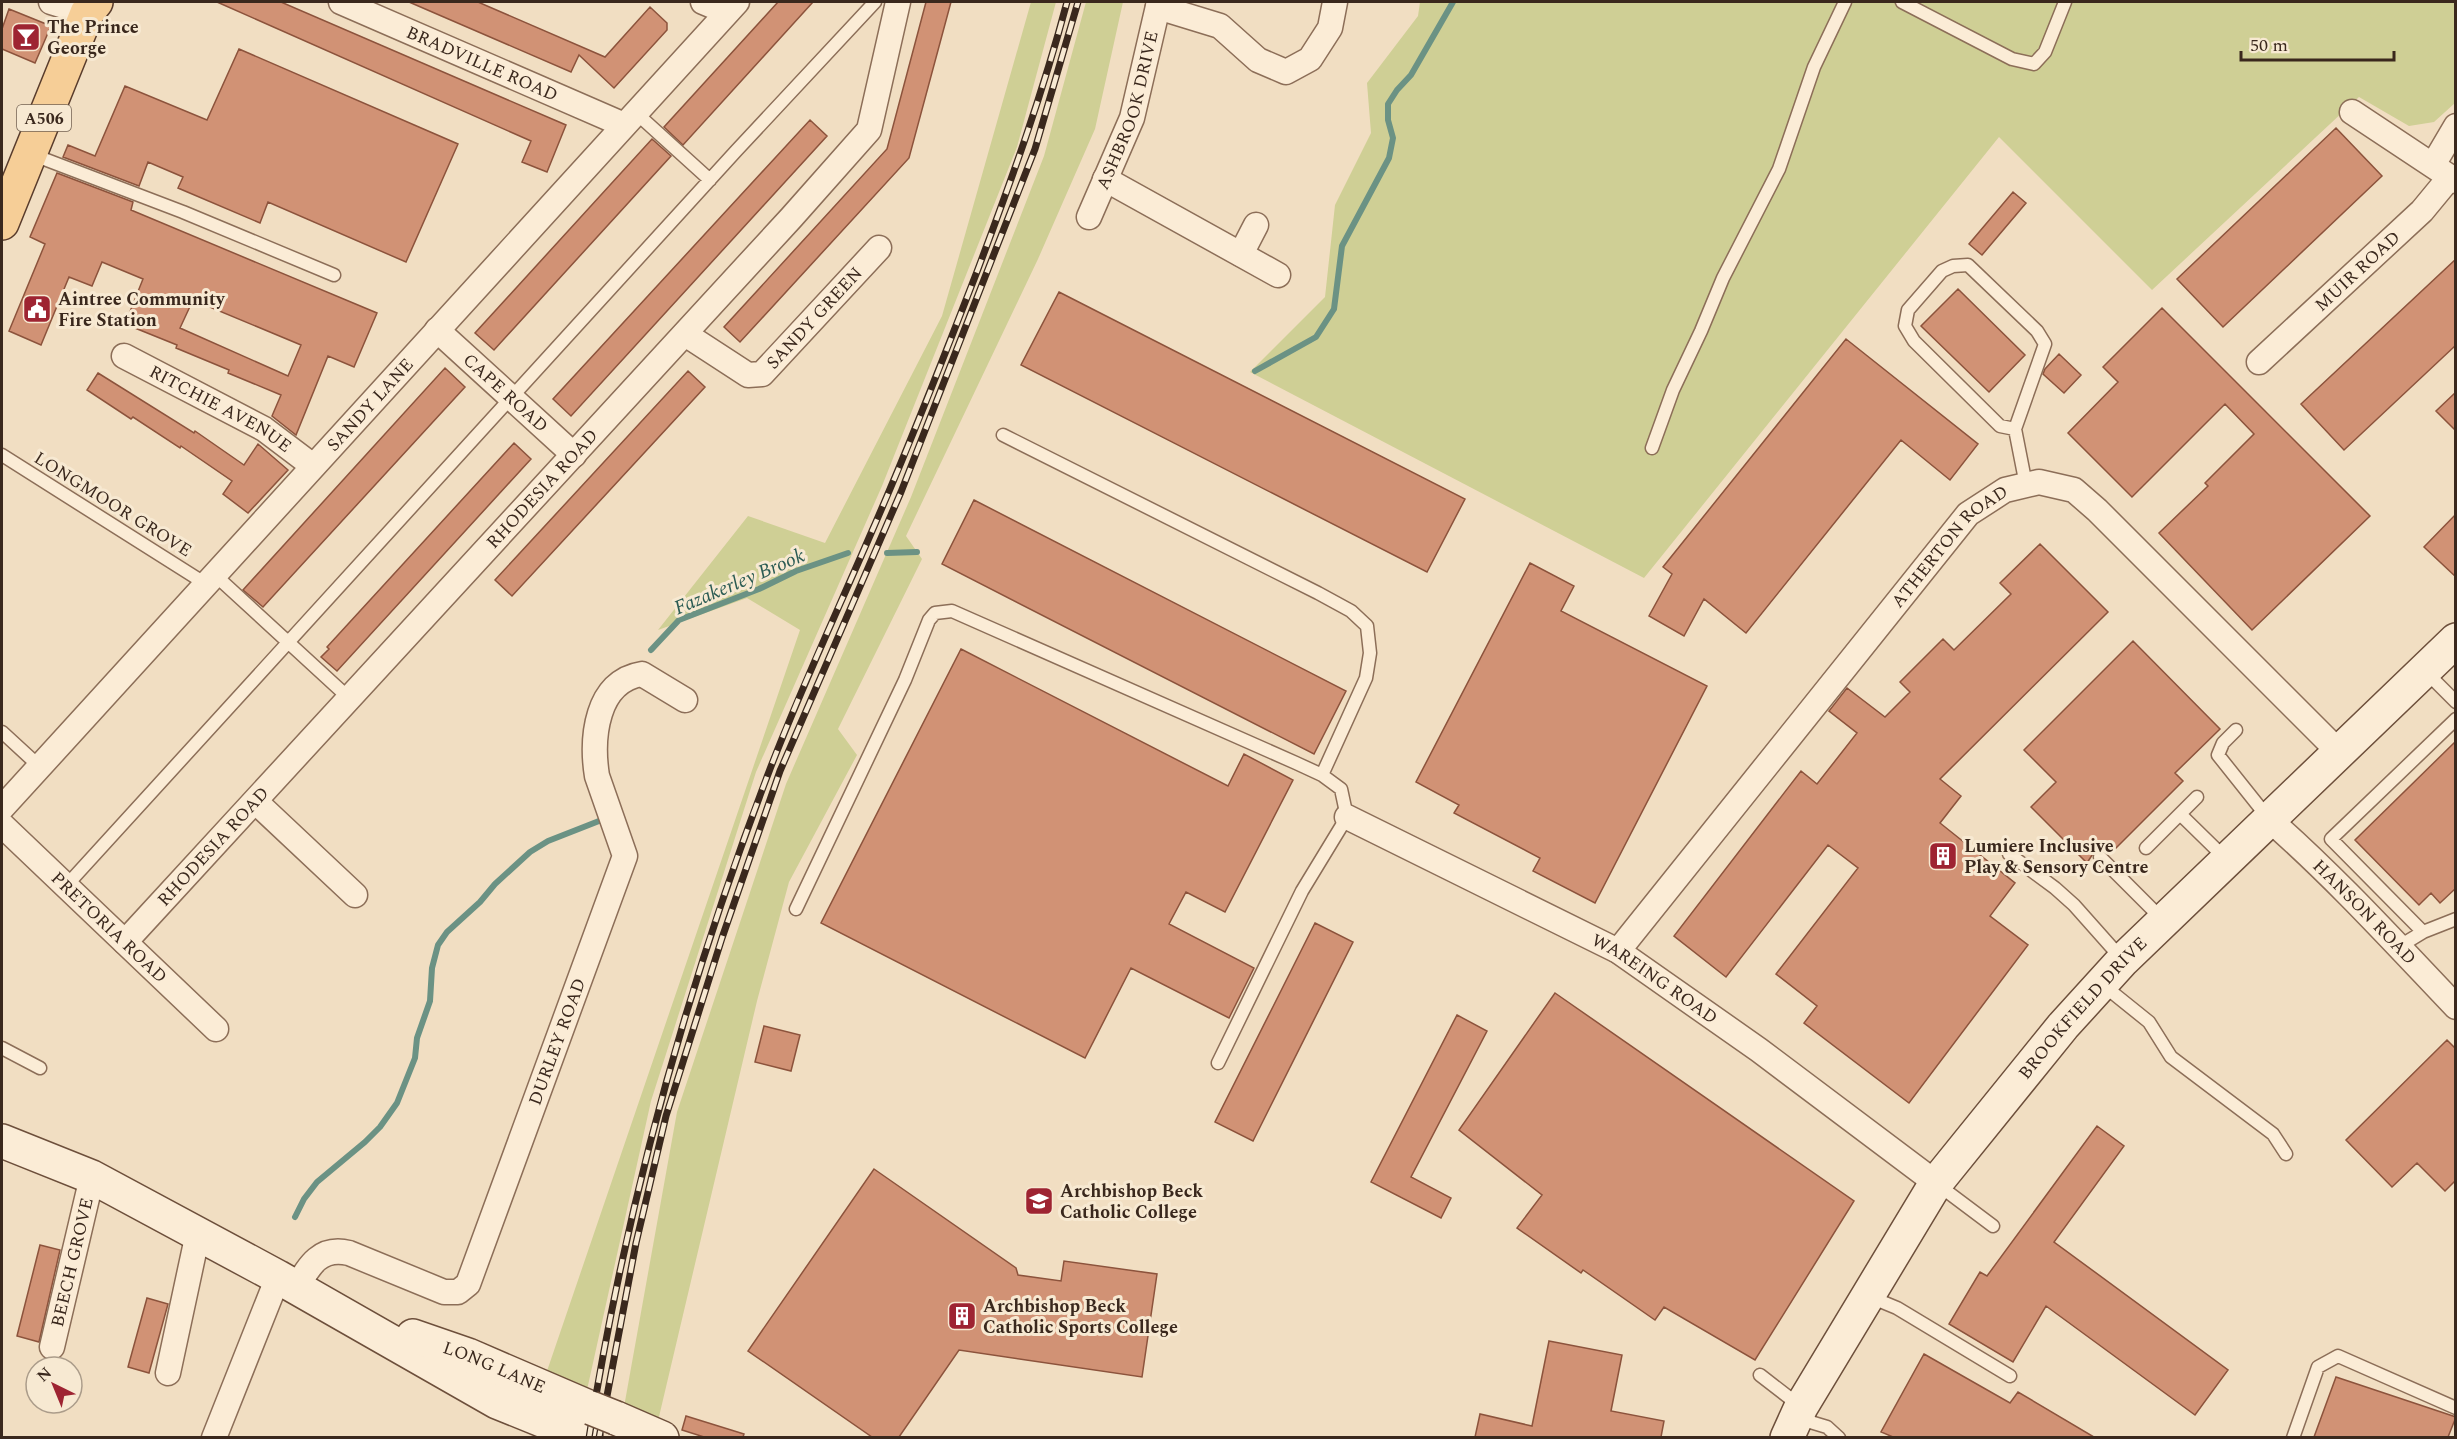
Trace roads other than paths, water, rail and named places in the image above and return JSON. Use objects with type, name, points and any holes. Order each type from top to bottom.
[{"type":"main road","name":"A506","points":[[2,222],[89,5]]},
{"type":"street","points":[[51,2],[89,5]]},
{"type":"street","name":"BRADVILLE ROAD","points":[[341,2],[630,119]]},
{"type":"street","points":[[704,2],[732,7]]},
{"type":"street","name":"RHODESIA ROAD","points":[[125,942],[685,334],[869,130],[898,2]]},
{"type":"street","points":[[1159,4],[1220,27],[1258,60],[1286,72],[1310,59],[1330,28],[1335,2]]},
{"type":"street","name":"ASHBROOK DRIVE","points":[[1089,217],[1132,118],[1159,4]]},
{"type":"street","name":"SANDY LANE","points":[[2,808],[732,7]]},
{"type":"street","points":[[2352,112],[2446,174]]},
{"type":"street","name":"MUIR ROAD","points":[[2259,362],[2422,211],[2446,174],[2456,126]]},
{"type":"street","points":[[1105,179],[1278,275]]},
{"type":"street","points":[[1241,254],[1256,225]]},
{"type":"street","name":"SANDY GREEN","points":[[685,334],[748,375],[762,374],[879,248]]},
{"type":"street","name":"CAPE ROAD","points":[[437,330],[574,455]]},
{"type":"street","name":"RITCHIE AVENUE","points":[[124,356],[264,429],[313,466]]},
{"type":"street","name":"ATHERTON ROAD","points":[[1618,951],[1968,514],[2005,490],[2039,482],[2074,490],[2097,510],[2339,752]]},
{"type":"street","name":"BROOKFIELD DRIVE","points":[[1795,1421],[1936,1183],[2063,1026],[2111,972],[2456,640]]},
{"type":"street","name":"DURLEY ROAD","points":[[300,1289],[308,1268],[318,1257],[332,1251],[340,1251],[444,1292],[458,1292],[468,1284],[625,856],[595,762],[595,735],[603,705],[617,684],[626,678],[642,674],[685,700]]},
{"type":"street","points":[[256,802],[355,895]]},
{"type":"street","name":"WAREING ROAD","points":[[1347,817],[1618,951],[1759,1050],[1936,1183]]},
{"type":"street","name":"HANSON ROAD","points":[[2270,820],[2400,946],[2455,1006]]},
{"type":"street","name":"PRETORIA ROAD","points":[[2,825],[216,1029]]},
{"type":"street","name":"LONG LANE","points":[[2,1141],[92,1177],[300,1289],[468,1355],[597,1421],[662,1437]]},
{"type":"street","name":"BEECH GROVE","points":[[52,1347],[92,1177]]},
{"type":"street","points":[[168,1373],[198,1233]]},
{"type":"street","points":[[214,1437],[259,1322],[300,1289]]},
{"type":"lane","points":[[66,886],[875,2]]},
{"type":"lane","points":[[1652,448],[1673,390],[1723,278],[1779,169],[1814,67],[1845,2]]},
{"type":"lane","points":[[1902,2],[2012,59],[2034,64],[2045,52],[2064,2]]},
{"type":"lane","points":[[630,119],[710,180]]},
{"type":"lane","points":[[30,154],[183,212],[334,275]]},
{"type":"lane","points":[[2015,429],[2000,426],[1914,341],[1905,326],[1908,310],[1942,271],[1953,266],[1968,265],[2037,331],[2045,344],[2015,429],[2026,485]]},
{"type":"lane","points":[[1003,435],[1318,593],[1351,611],[1367,626],[1370,653],[1366,678],[1322,775]]},
{"type":"lane","name":"LONGMOOR GROVE","points":[[2,455],[210,579],[288,642],[350,699]]},
{"type":"lane","points":[[796,909],[934,613],[952,611],[1322,775],[1341,789],[1347,817],[1302,891],[1218,1063]]},
{"type":"lane","points":[[2424,670],[2456,702]]},
{"type":"lane","points":[[2423,932],[2331,839],[2456,719]]},
{"type":"lane","points":[[2236,729],[2223,743],[2218,754],[2270,820]]},
{"type":"lane","points":[[2,732],[39,766]]},
{"type":"lane","points":[[2146,848],[2197,797]]},
{"type":"lane","points":[[2180,814],[2227,860]]},
{"type":"lane","points":[[2009,854],[2055,888],[2080,912],[2111,972],[2149,1022],[2171,1057],[2273,1134],[2286,1154]]},
{"type":"lane","points":[[2100,857],[2163,921]]},
{"type":"lane","points":[[2400,946],[2423,932],[2456,919]]},
{"type":"lane","points":[[2,1047],[39,1068]]},
{"type":"lane","points":[[1936,1183],[1993,1226]]},
{"type":"lane","points":[[1867,1296],[1897,1308],[2010,1376]]},
{"type":"lane","points":[[2293,1437],[2318,1367],[2338,1356],[2456,1408]]},
{"type":"lane","points":[[1760,1375],[1795,1421],[1827,1427],[1839,1437]]},
{"type":"waterway","name":"Fazakerley Brook","points":[[1255,371],[1316,337],[1334,309],[1342,246],[1389,158],[1393,138],[1388,120],[1388,104],[1411,75],[1453,2]]},
{"type":"waterway","name":"Fazakerley Brook","points":[[887,553],[917,552]]},
{"type":"waterway","name":"Fazakerley Brook","points":[[651,650],[679,620],[759,589],[796,571],[848,553]]},
{"type":"waterway","name":"Fazakerley Brook","points":[[295,1217],[304,1199],[317,1182],[365,1142],[380,1127],[397,1103],[415,1058],[417,1038],[430,1001],[432,968],[438,945],[447,932],[530,852],[548,841],[599,821]]},
{"type":"railway","points":[[589,1438],[604,1352],[640,1183],[686,1015],[712,932],[782,739],[900,466],[978,269],[1037,103],[1067,2]]},
{"type":"railway","points":[[599,1438],[636,1243],[666,1116],[722,938],[780,771],[901,492],[1035,149],[1078,2]]},
{"type":"place","name":"The Prince George","points":[[26,37]]},
{"type":"place","name":"Aintree Community Fire Station","points":[[37,309]]},
{"type":"place","name":"Lumiere Inclusive Play & Sensory Centre","points":[[1943,856]]},
{"type":"place","name":"Archbishop Beck Catholic College","points":[[1039,1201]]},
{"type":"place","name":"Archbishop Beck Catholic Sports College","points":[[962,1316]]}]
